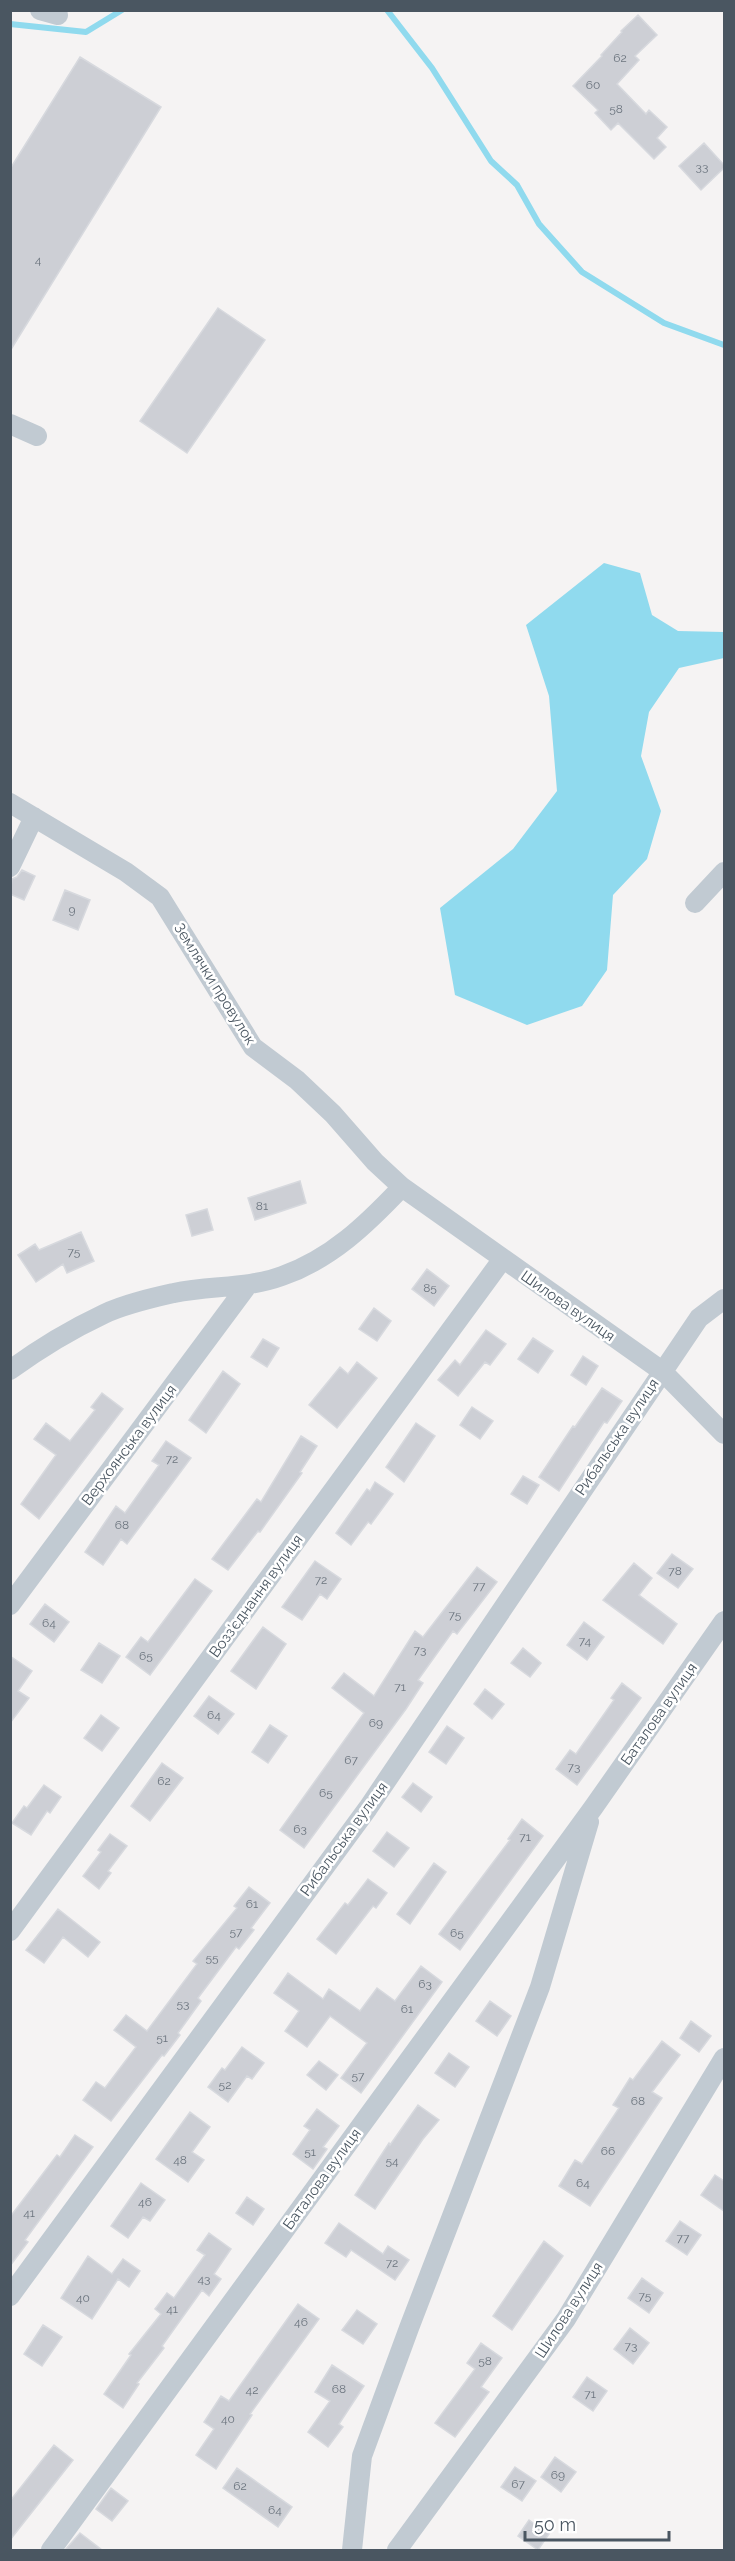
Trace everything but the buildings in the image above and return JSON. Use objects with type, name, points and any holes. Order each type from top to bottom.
[{"type":"street","points":[[10,424],[37,436]]},
{"type":"street","name":"Землячки провулок","points":[[10,804],[126,872],[160,897],[253,1047],[297,1080],[333,1114],[375,1162],[402,1187]]},
{"type":"street","points":[[10,867],[33,817]]},
{"type":"street","points":[[695,903],[724,872]]},
{"type":"street","points":[[10,1370],[31,1355],[106,1313],[176,1292],[247,1286],[282,1276],[319,1259],[366,1225],[402,1187]]},
{"type":"street","name":"Шилова вулиця","points":[[402,1187],[502,1260],[662,1371],[724,1434]]},
{"type":"street","name":"Возз’єднання вулиця","points":[[10,1931],[502,1260]]},
{"type":"street","name":"Верхоянська вулиця","points":[[10,1605],[247,1286]]},
{"type":"street","name":"Рибальська вулиця","points":[[10,2296],[368,1808],[699,1318],[724,1299]]},
{"type":"street","name":"Баталова вулиця","points":[[51,2550],[593,1808],[724,1621]]},
{"type":"street","name":"Баталова вулиця","points":[[352,2550],[362,2457],[421,2296],[540,1988],[593,1808]]},
{"type":"street","name":"Шилова вулиця","points":[[397,2550],[566,2319],[724,2058]]},
{"type":"water","points":[[604,563],[640,573],[652,615],[678,631],[724,632],[724,658],[679,668],[649,712],[641,756],[661,811],[647,859],[613,895],[607,970],[582,1006],[527,1025],[455,995],[440,908],[513,849],[557,791],[549,696],[526,625]]},
{"type":"waterway","points":[[10,24],[86,32],[122,10]]},
{"type":"waterway","points":[[387,10],[432,68],[491,161],[517,185],[539,224],[582,272],[664,323],[724,345]]}]
